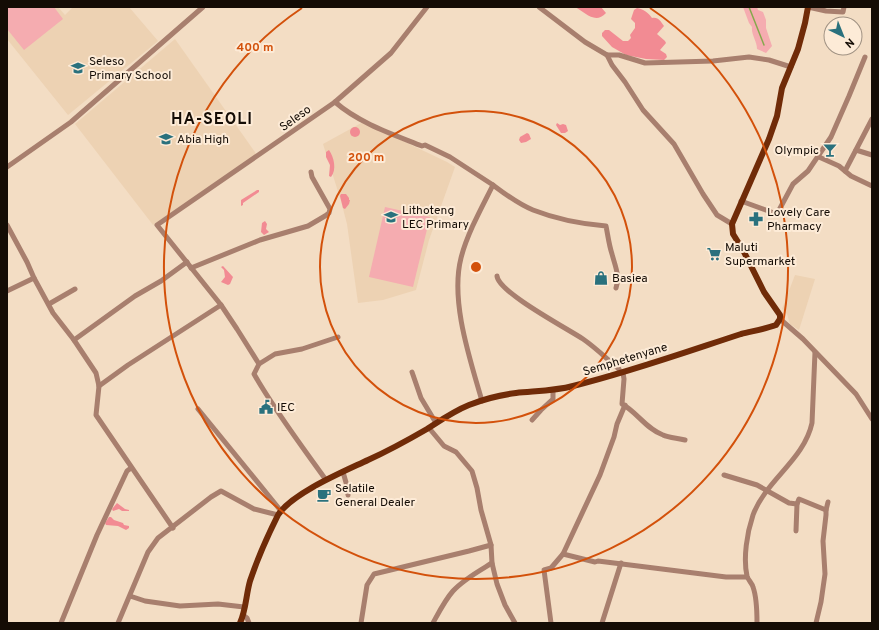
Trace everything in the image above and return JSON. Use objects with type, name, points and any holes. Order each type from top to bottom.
[{"type":"main road","points":[[780,319],[780,315],[764,292],[743,250],[735,238],[732,224],[777,116],[782,88],[791,67],[802,33],[808,7]]},
{"type":"main road","name":"Semphetenyane","points":[[240,623],[258,557],[279,513],[295,499],[326,480],[429,428],[448,415],[482,401],[497,396],[516,393],[553,390],[622,373],[776,325],[780,319]]},
{"type":"street","name":"Seleso","points":[[187,262],[157,225],[334,102],[391,53],[427,7]]},
{"type":"street","points":[[539,7],[585,42],[607,55],[619,55],[645,64],[713,61],[749,57],[768,60],[791,67]]},
{"type":"street","points":[[808,7],[826,11],[843,12],[844,7]]},
{"type":"street","points":[[7,167],[71,122],[112,88],[199,8]]},
{"type":"street","points":[[607,55],[612,65],[643,110],[674,144],[717,215],[732,224]]},
{"type":"street","points":[[741,201],[774,213],[778,212],[793,184],[808,171],[819,157],[834,131],[865,57]]},
{"type":"street","points":[[334,102],[344,111],[362,120],[422,146],[425,145],[450,158],[532,210],[578,223],[606,226],[611,254],[618,273],[616,288]]},
{"type":"street","points":[[845,171],[872,119]]},
{"type":"street","points":[[856,150],[872,155]]},
{"type":"street","points":[[819,157],[838,166],[851,176],[872,186]]},
{"type":"street","points":[[191,268],[260,240],[308,226],[329,213],[330,209],[312,178],[311,172]]},
{"type":"street","points":[[482,401],[463,331],[458,297],[461,257],[492,185]]},
{"type":"street","points":[[7,225],[53,313],[74,340],[96,373],[99,386],[96,415],[173,528]]},
{"type":"street","points":[[74,340],[135,296],[161,281],[187,262],[238,329],[259,364]]},
{"type":"street","points":[[497,276],[499,282],[506,288],[546,317],[583,339],[619,369],[624,379],[622,404],[630,408],[656,432],[685,440]]},
{"type":"street","points":[[7,291],[34,278]]},
{"type":"street","points":[[49,304],[75,289]]},
{"type":"street","points":[[99,386],[128,365],[221,305]]},
{"type":"street","points":[[780,319],[803,338],[856,394],[872,419]]},
{"type":"street","points":[[326,480],[291,432],[254,374],[259,364],[275,354],[302,349],[338,337]]},
{"type":"street","points":[[757,623],[757,605],[753,586],[747,577],[746,559],[750,528],[760,502],[806,441],[810,432],[812,423],[815,352]]},
{"type":"street","points":[[412,372],[421,398],[436,423]]},
{"type":"street","points":[[532,420],[553,399],[553,390]]},
{"type":"street","points":[[551,623],[544,570],[551,568],[563,554],[600,475],[625,405]]},
{"type":"street","points":[[198,409],[279,513]]},
{"type":"street","points":[[429,428],[444,446],[456,452],[472,471],[491,544],[492,563],[497,584],[504,605],[515,623]]},
{"type":"street","points":[[61,623],[97,535],[128,471],[131,468]]},
{"type":"street","points":[[343,472],[348,495]]},
{"type":"street","points":[[724,475],[757,485],[789,503],[797,504]]},
{"type":"street","points":[[118,623],[152,545],[158,538],[173,528],[211,497],[221,491],[254,509],[279,513]]},
{"type":"street","points":[[796,531],[797,504],[799,499],[826,510]]},
{"type":"street","points":[[816,623],[825,574],[823,541],[828,502]]},
{"type":"street","points":[[361,623],[367,585],[374,574],[469,551],[491,544]]},
{"type":"street","points":[[563,554],[595,562],[622,563],[726,577],[747,577]]},
{"type":"street","points":[[433,623],[445,601],[454,589],[492,563]]},
{"type":"street","points":[[602,623],[622,563]]},
{"type":"street","points":[[130,596],[144,601],[174,605],[218,604],[244,607]]},
{"type":"street","points":[[243,615],[247,618],[249,623]]},
{"type":"shaded area","name":"Seleso Primary School","points":[[7,7],[58,7],[65,15],[73,7],[129,7],[158,41],[68,115],[7,39]]},
{"type":"shaded area","points":[[7,7],[54,7],[63,19],[24,50],[7,29]]},
{"type":"shaded area","points":[[575,7],[601,7],[606,13],[598,18],[594,18]]},
{"type":"shaded area","points":[[743,7],[757,7],[758,10],[763,12],[772,46],[766,53],[757,49],[752,33],[752,27]]},
{"type":"shaded area","points":[[637,8],[649,14],[652,18],[658,19],[664,26],[657,34],[666,43],[660,50],[666,54],[667,57],[664,60],[646,59],[626,55],[612,47],[602,36],[602,33],[605,30],[609,30],[623,41],[628,41],[631,38],[630,35],[635,28],[635,23],[631,19],[634,10]]},
{"type":"shaded area","name":"Abia High","points":[[175,39],[257,155],[153,225],[75,124]]},
{"type":"shaded area","name":"Lithoteng LEC Primary","points":[[363,122],[455,167],[429,240],[416,290],[383,300],[358,303],[347,224],[323,144]]},
{"type":"shaded area","points":[[557,123],[560,125],[566,125],[568,131],[561,133],[556,125]]},
{"type":"shaded area","points":[[353,127],[357,127],[359,128],[359,136],[353,137],[350,134],[350,130]]},
{"type":"shaded area","points":[[527,133],[531,139],[521,143],[519,140],[520,137]]},
{"type":"shaded area","points":[[329,150],[334,164],[334,171],[331,177],[329,176],[330,165],[326,157],[326,152]]},
{"type":"shaded area","points":[[259,190],[259,192],[241,206],[241,200]]},
{"type":"shaded area","points":[[341,194],[346,194],[350,200],[345,209],[343,208],[340,196]]},
{"type":"shaded area","points":[[385,207],[430,217],[413,287],[369,277]]},
{"type":"shaded area","points":[[265,221],[267,224],[266,229],[269,232],[264,235],[261,232],[262,223]]},
{"type":"shaded area","points":[[223,266],[233,277],[228,285],[221,282],[225,277],[224,270],[221,267]]},
{"type":"shaded area","points":[[795,275],[815,279],[799,330],[790,324],[787,314],[782,309]]},
{"type":"shaded area","points":[[117,503],[129,511],[122,511],[119,509],[113,511],[112,509]]},
{"type":"shaded area","points":[[109,517],[129,526],[129,528],[126,530],[118,526],[106,525],[105,523]]},
{"type":"waterway","points":[[749,7],[764,45]]},
{"type":"place","name":"Seleso Primary School","points":[[78,68]]},
{"type":"place","name":"Abia High","points":[[166,139]]},
{"type":"place","name":"Olympic","points":[[830,150]]},
{"type":"place","name":"Lithoteng LEC Primary","points":[[391,217]]},
{"type":"place","name":"Lovely Care Pharmacy","points":[[756,219]]},
{"type":"place","name":"Maluti Supermarket","points":[[714,254]]},
{"type":"place","name":"Basiea","points":[[601,278]]},
{"type":"place","name":"IEC","points":[[266,407]]},
{"type":"place","name":"Selatile General Dealer","points":[[324,495]]},
{"type":"district","name":"HA-SEOLI","points":[[212,118]]}]
